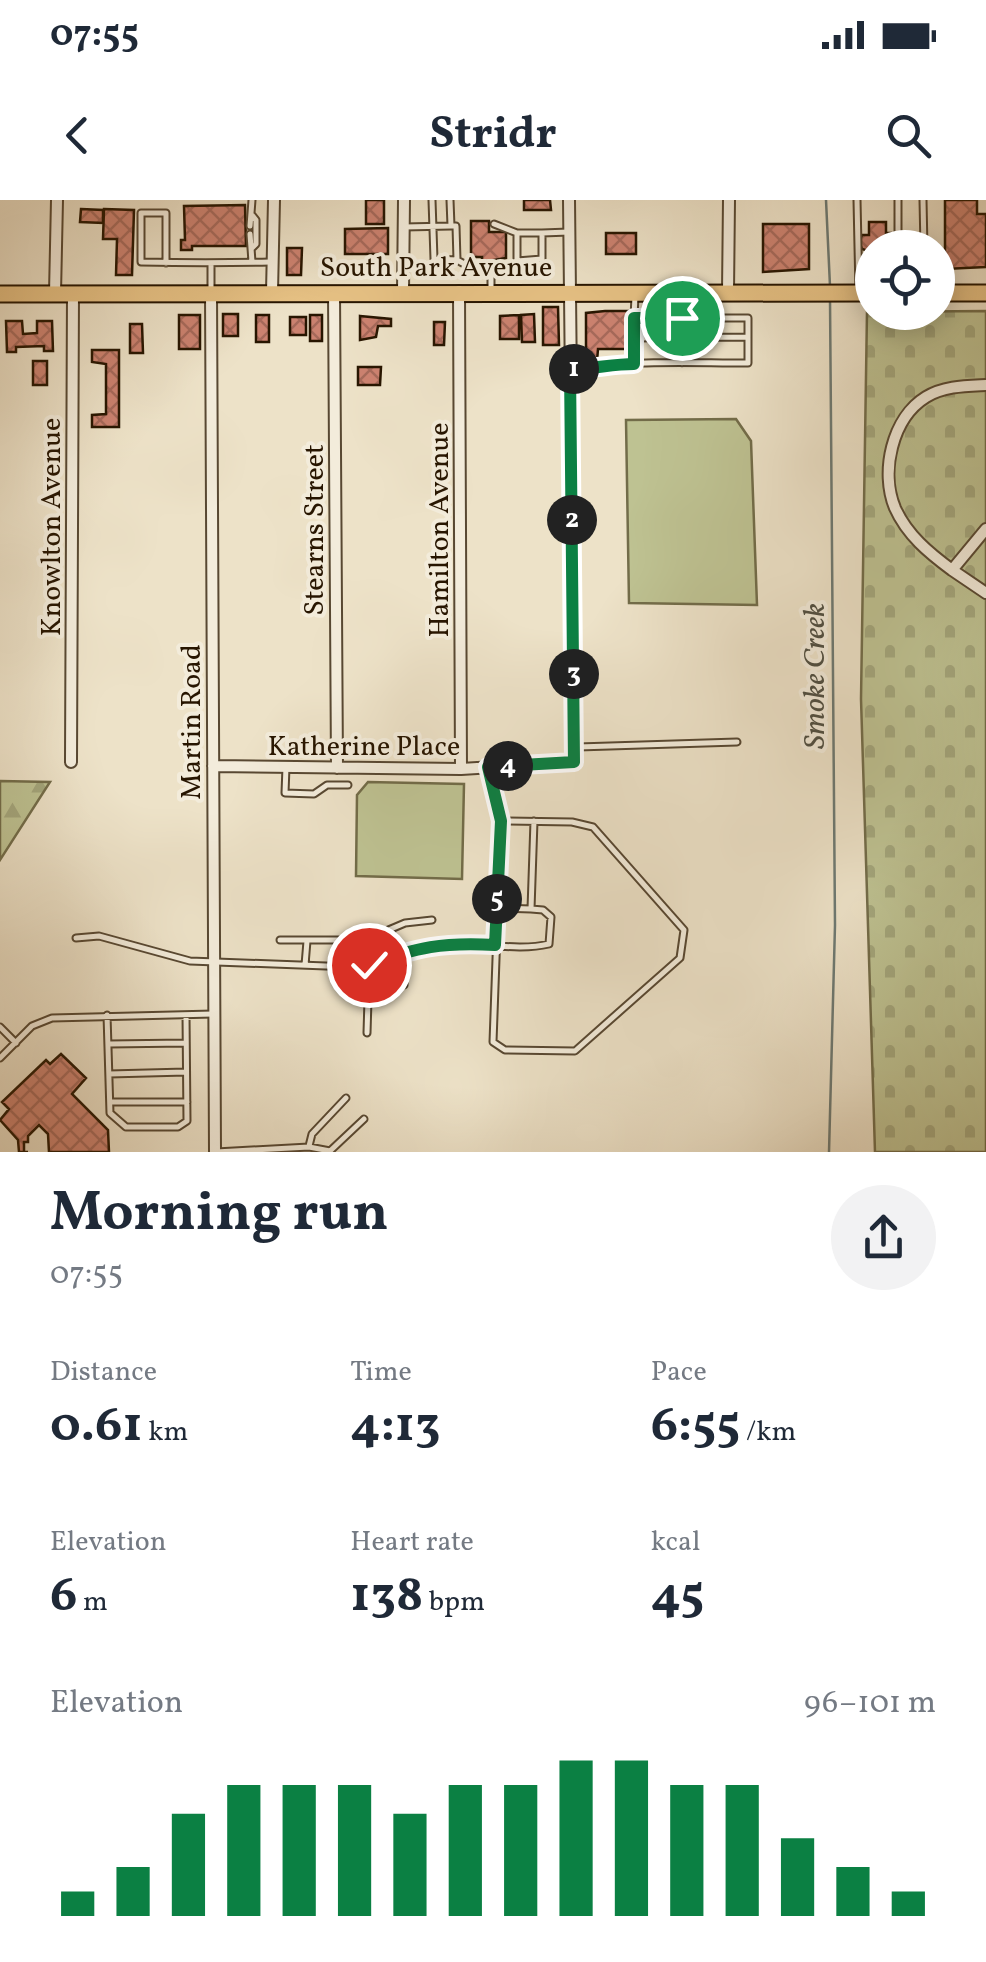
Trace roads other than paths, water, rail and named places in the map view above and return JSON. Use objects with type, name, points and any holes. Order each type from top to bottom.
[{"type":"main road","name":"South Park Avenue","points":[[0,294],[855,292]]},
{"type":"main road","points":[[955,293],[986,293]]},
{"type":"street","points":[[55,293],[58,200]]},
{"type":"street","points":[[272,292],[274,200]]},
{"type":"street","points":[[404,200],[404,292]]},
{"type":"street","points":[[569,200],[574,748]]},
{"type":"street","points":[[728,292],[729,200]]},
{"type":"street","name":"Martin Road","points":[[211,292],[215,1152]]},
{"type":"street","name":"Stearns Street","points":[[334,292],[337,768]]},
{"type":"street","name":"Hamilton Avenue","points":[[460,292],[461,769]]},
{"type":"street","name":"Knowlton Avenue","points":[[71,762],[73,293]]},
{"type":"street","points":[[986,386],[958,386],[928,396],[908,411],[888,466],[894,506],[905,526],[923,548],[986,592]]},
{"type":"street","points":[[952,570],[986,529]]},
{"type":"street","name":"Katherine Place","points":[[213,766],[461,769],[574,762],[574,748]]},
{"type":"lane","points":[[250,226],[252,200]]},
{"type":"lane","points":[[432,200],[434,260],[457,260],[476,270],[508,270],[517,261],[542,259],[542,233]]},
{"type":"lane","points":[[450,200],[451,226]]},
{"type":"lane","points":[[856,200],[859,230]]},
{"type":"lane","points":[[898,200],[898,230]]},
{"type":"lane","points":[[923,200],[924,230]]},
{"type":"lane","points":[[166,262],[166,213],[141,214],[141,262],[211,263],[273,262]]},
{"type":"lane","points":[[252,215],[256,220],[256,244],[252,248]]},
{"type":"lane","points":[[494,224],[517,233],[569,232]]},
{"type":"lane","points":[[404,227],[456,226],[457,260]]},
{"type":"lane","points":[[517,233],[517,261]]},
{"type":"lane","points":[[250,234],[252,262]]},
{"type":"lane","points":[[211,263],[211,292]]},
{"type":"lane","points":[[491,270],[491,291]]},
{"type":"lane","points":[[634,364],[635,291]]},
{"type":"lane","points":[[682,292],[682,363]]},
{"type":"lane","points":[[570,369],[602,369],[614,364],[748,363],[748,318],[634,318]]},
{"type":"lane","points":[[634,338],[748,337]]},
{"type":"lane","points":[[574,748],[737,742]]},
{"type":"lane","points":[[286,767],[285,793],[314,794],[328,785],[348,785]]},
{"type":"lane","points":[[488,767],[501,821],[493,1042],[505,1050],[569,1053],[592,1040],[680,958],[684,930],[593,827],[572,822],[501,821]]},
{"type":"lane","points":[[531,909],[534,821]]},
{"type":"lane","points":[[76,938],[99,936],[163,956],[213,963],[305,965],[369,965],[403,952],[446,944],[549,944],[552,917],[543,910],[497,908]]},
{"type":"lane","points":[[280,940],[365,940],[419,920],[432,920]]},
{"type":"lane","points":[[390,930],[403,952],[404,986]]},
{"type":"lane","points":[[305,965],[306,941]]},
{"type":"lane","points":[[367,1033],[369,965]]},
{"type":"lane","points":[[108,1015],[110,1113],[126,1126],[178,1126],[187,1121],[186,1014]]},
{"type":"lane","points":[[0,1058],[32,1026],[52,1018],[214,1014]]},
{"type":"lane","points":[[0,1027],[16,1043]]},
{"type":"lane","points":[[108,1044],[186,1043]]},
{"type":"lane","points":[[109,1074],[186,1072]]},
{"type":"lane","points":[[308,1148],[312,1134],[346,1098]]},
{"type":"lane","points":[[110,1102],[187,1102]]},
{"type":"lane","points":[[215,1152],[308,1148],[330,1151],[364,1119]]},
{"type":"waterway","name":"Smoke Creek","points":[[826,200],[830,286]]},
{"type":"waterway","name":"Smoke Creek","points":[[829,1152],[835,925],[830,299]]}]
